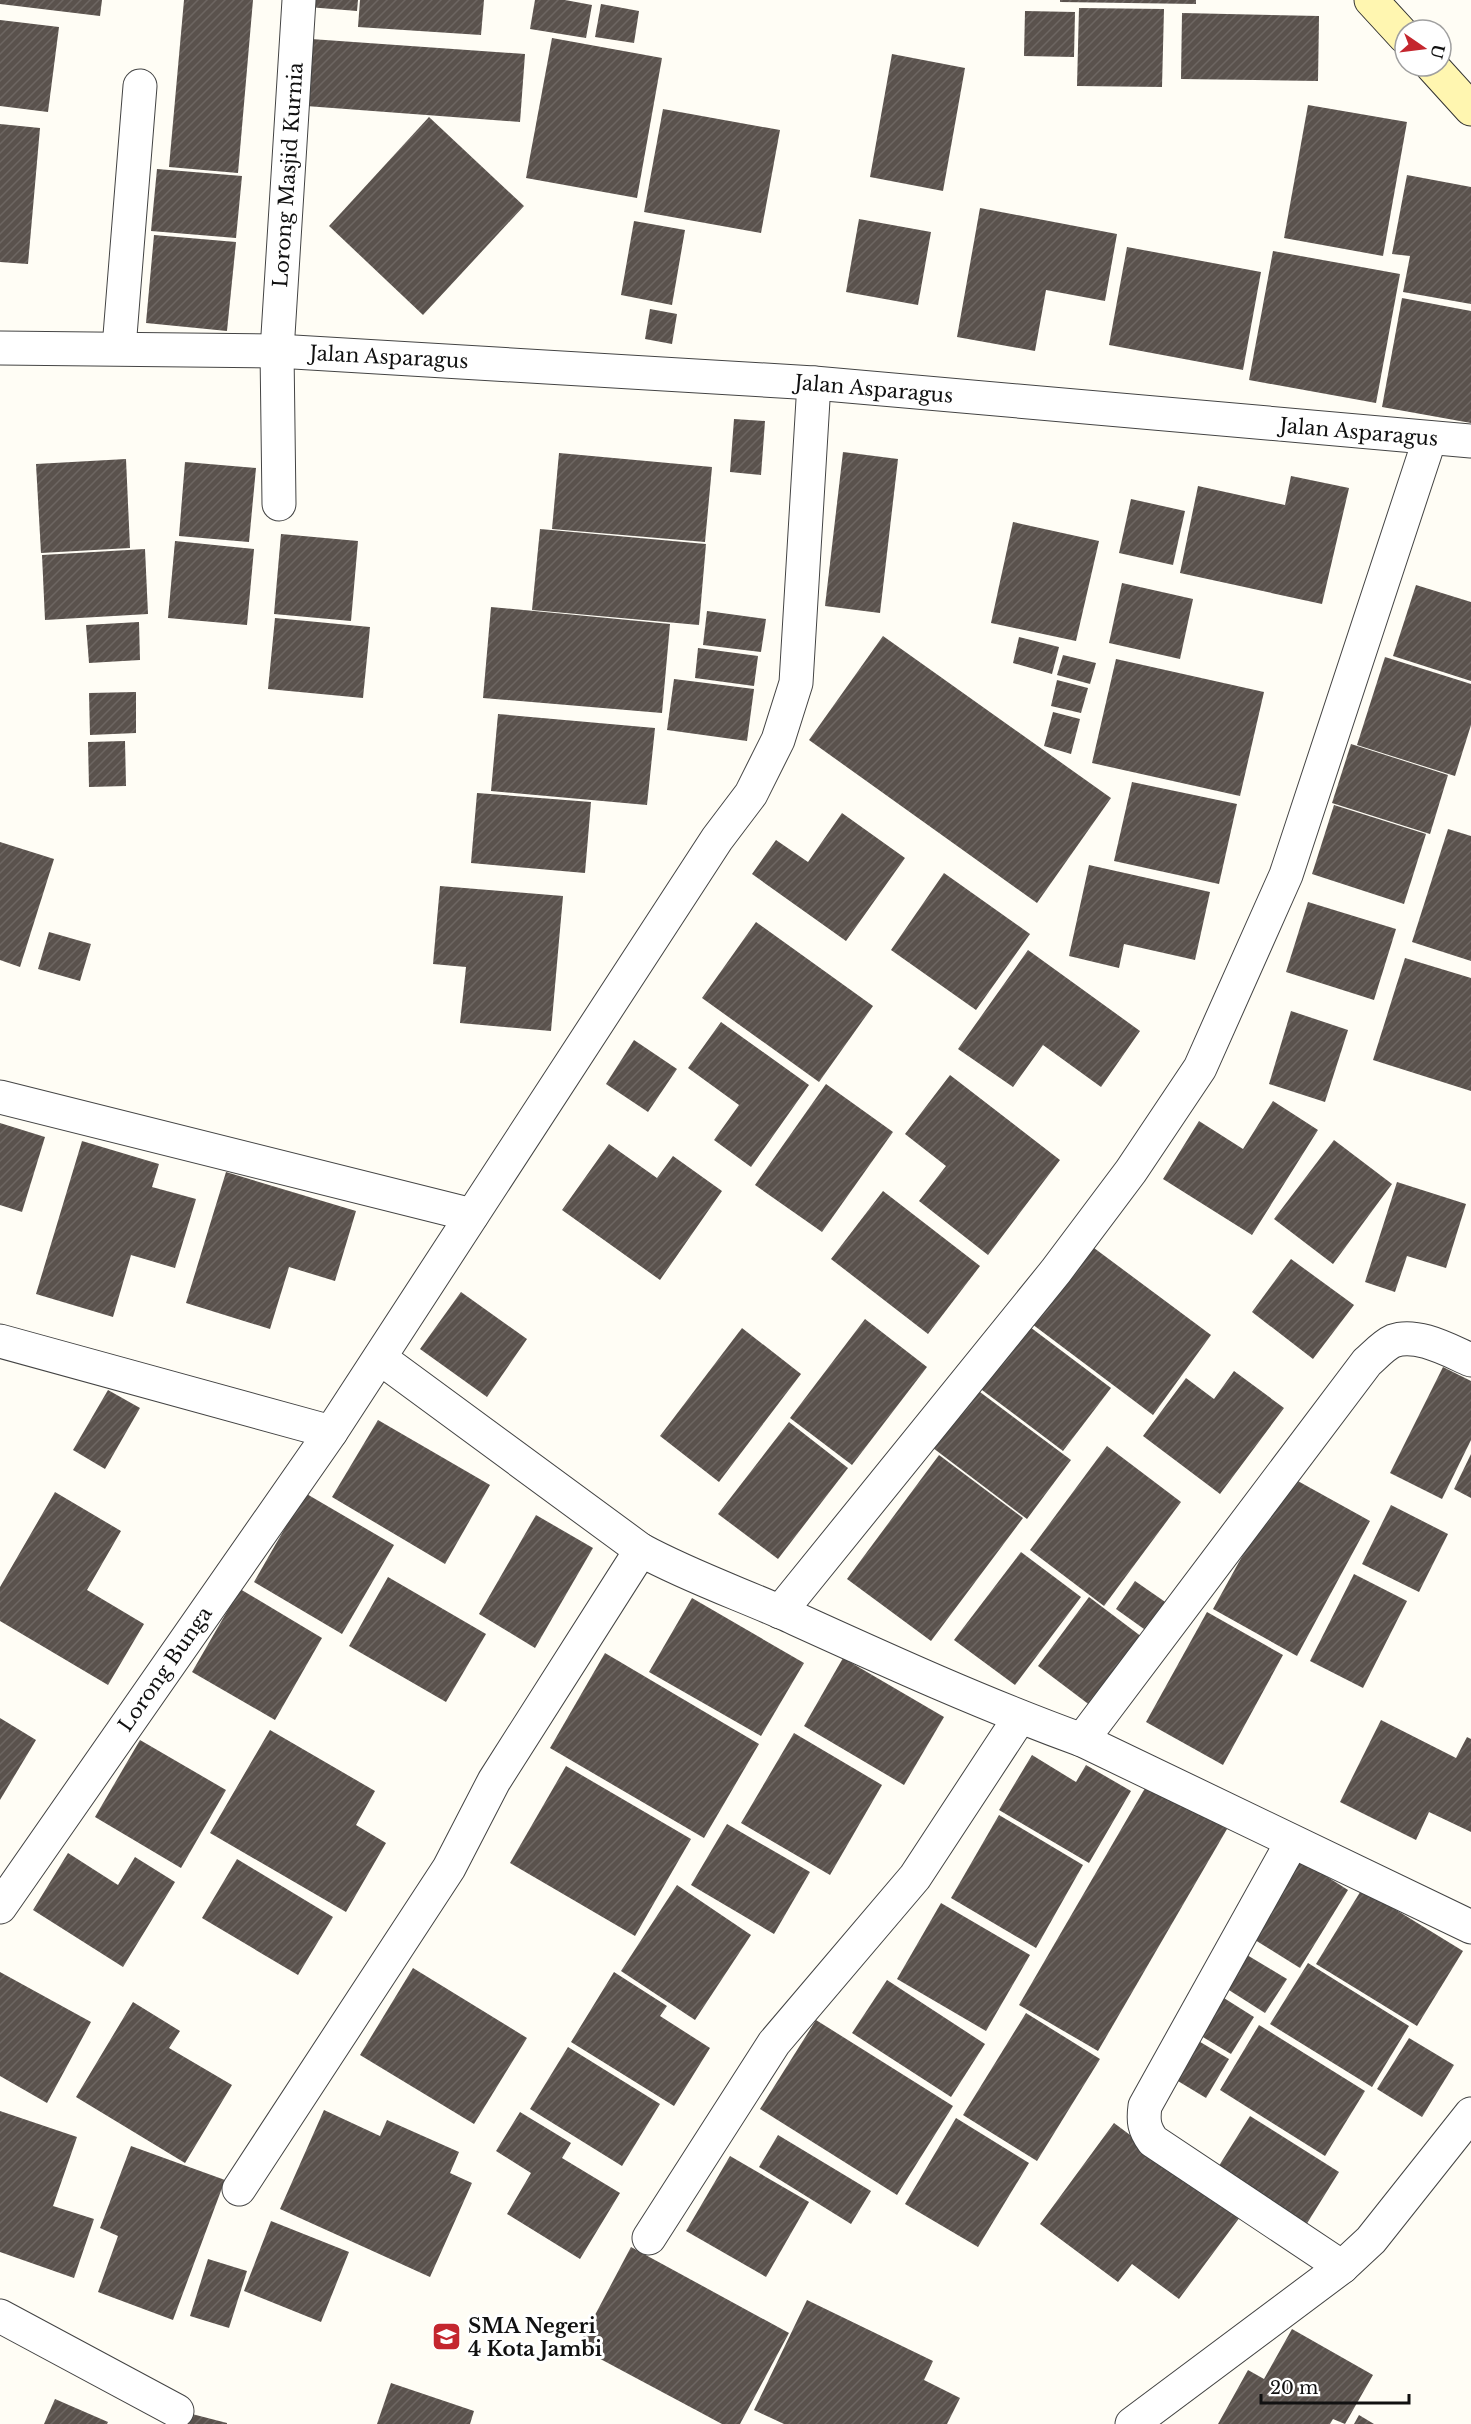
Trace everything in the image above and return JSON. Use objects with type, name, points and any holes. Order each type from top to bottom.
[{"type":"main road","points":[[1376,2],[1393,23]]},
{"type":"main road","points":[[1443,78],[1471,109]]},
{"type":"street","name":"Lorong Masjid Kurnia","points":[[279,504],[277,351],[300,0]]},
{"type":"street","points":[[119,348],[140,86]]},
{"type":"street","name":"Jalan Asparagus","points":[[0,348],[277,351],[814,383],[1471,441]]},
{"type":"street","name":"Lorong Bunga","points":[[0,1907],[332,1432],[717,839],[751,794],[778,740],[796,682],[814,383]]},
{"type":"street","points":[[780,1612],[1056,1271],[1131,1171],[1200,1068],[1286,875],[1430,438]]},
{"type":"street","points":[[0,1097],[472,1215]]},
{"type":"street","points":[[1082,1740],[1367,1362],[1393,1341],[1413,1340],[1438,1346],[1471,1360]]},
{"type":"street","points":[[0,1341],[332,1432]]},
{"type":"street","points":[[380,1358],[641,1550],[671,1566],[780,1612],[909,1671],[1082,1740],[1471,1926]]},
{"type":"street","points":[[239,2189],[449,1868],[494,1781],[641,1550]]},
{"type":"street","points":[[649,2238],[774,2043],[915,1877],[1020,1717]]},
{"type":"street","points":[[1292,1842],[1144,2106],[1143,2120],[1146,2131],[1153,2141],[1342,2267]]},
{"type":"street","points":[[1135,2423],[1342,2267],[1371,2240],[1471,2114]]},
{"type":"street","points":[[0,2316],[177,2411]]},
{"type":"building","points":[[0,0],[102,0],[100,16],[0,4]]},
{"type":"building","points":[[184,0],[253,0],[238,173],[169,167]]},
{"type":"building","points":[[309,0],[358,0],[357,11],[308,7]]},
{"type":"building","points":[[360,0],[484,0],[481,35],[358,27]]},
{"type":"building","points":[[535,0],[565,0],[592,5],[586,38],[530,29]]},
{"type":"building","points":[[1060,0],[1196,0],[1196,4],[1060,2]]},
{"type":"building","points":[[601,4],[639,11],[634,43],[595,37]]},
{"type":"building","points":[[1079,8],[1164,9],[1162,87],[1077,86]]},
{"type":"building","points":[[1025,11],[1075,12],[1074,57],[1024,56]]},
{"type":"building","points":[[1182,13],[1319,16],[1318,81],[1181,79]]},
{"type":"building","points":[[0,20],[59,27],[48,112],[0,106]]},
{"type":"building","points":[[552,38],[662,58],[637,198],[526,178]]},
{"type":"building","points":[[311,39],[525,54],[520,122],[306,106]]},
{"type":"building","points":[[892,54],[965,68],[943,191],[870,177]]},
{"type":"building","points":[[1308,105],[1407,122],[1383,256],[1284,238]]},
{"type":"building","points":[[663,109],[780,130],[761,233],[644,212]]},
{"type":"building","points":[[429,117],[524,206],[423,315],[329,226]]},
{"type":"building","points":[[0,124],[40,128],[28,264],[0,262]]},
{"type":"building","points":[[157,169],[242,176],[236,238],[151,231]]},
{"type":"building","points":[[1407,175],[1471,187],[1471,304],[1403,292],[1410,256],[1392,254]]},
{"type":"building","points":[[980,208],[1117,234],[1105,301],[1046,290],[1035,351],[957,337]]},
{"type":"building","points":[[859,219],[931,232],[918,305],[846,292]]},
{"type":"building","points":[[634,221],[685,230],[672,305],[621,295]]},
{"type":"building","points":[[154,235],[236,242],[227,331],[146,323]]},
{"type":"building","points":[[1127,247],[1261,272],[1243,370],[1109,345]]},
{"type":"building","points":[[1273,251],[1400,274],[1376,403],[1249,380]]},
{"type":"building","points":[[1402,298],[1471,311],[1471,423],[1382,407]]},
{"type":"building","points":[[650,309],[677,314],[672,344],[645,339]]},
{"type":"building","points":[[734,419],[765,421],[761,475],[730,472]]},
{"type":"building","points":[[843,452],[898,459],[880,613],[825,606]]},
{"type":"building","points":[[559,453],[712,467],[705,542],[552,529]]},
{"type":"building","points":[[126,459],[130,548],[41,553],[36,464]]},
{"type":"building","points":[[185,462],[256,468],[249,542],[179,536]]},
{"type":"building","points":[[1291,476],[1349,488],[1322,604],[1180,573],[1198,486],[1285,505]]},
{"type":"building","points":[[1131,499],[1185,511],[1173,565],[1119,553]]},
{"type":"building","points":[[1013,522],[1099,541],[1076,641],[991,623]]},
{"type":"building","points":[[540,529],[706,544],[699,625],[532,610]]},
{"type":"building","points":[[281,534],[358,541],[351,621],[274,614]]},
{"type":"building","points":[[175,541],[254,549],[247,625],[168,618]]},
{"type":"building","points":[[145,549],[148,614],[45,620],[42,555]]},
{"type":"building","points":[[1122,583],[1193,599],[1180,659],[1109,643]]},
{"type":"building","points":[[1416,585],[1471,602],[1471,681],[1393,656]]},
{"type":"building","points":[[491,607],[670,624],[662,713],[483,698]]},
{"type":"building","points":[[707,611],[766,619],[761,652],[703,645]]},
{"type":"building","points":[[275,618],[370,627],[363,698],[268,689]]},
{"type":"building","points":[[139,622],[140,660],[89,663],[86,625]]},
{"type":"building","points":[[883,636],[1111,798],[1037,903],[809,740]]},
{"type":"building","points":[[1019,637],[1059,647],[1052,674],[1013,663]]},
{"type":"building","points":[[698,648],[758,656],[754,686],[695,678]]},
{"type":"building","points":[[1063,655],[1096,663],[1090,684],[1057,675]]},
{"type":"building","points":[[1385,657],[1471,684],[1471,725],[1455,776],[1357,745]]},
{"type":"building","points":[[1116,659],[1264,692],[1240,796],[1092,763]]},
{"type":"building","points":[[674,679],[754,689],[747,741],[667,730]]},
{"type":"building","points":[[1057,680],[1088,688],[1081,713],[1051,706]]},
{"type":"building","points":[[136,692],[136,733],[90,735],[89,693]]},
{"type":"building","points":[[1053,712],[1080,719],[1071,754],[1044,746]]},
{"type":"building","points":[[498,714],[655,728],[647,805],[491,791]]},
{"type":"building","points":[[125,741],[126,786],[89,787],[88,742]]},
{"type":"building","points":[[1351,744],[1448,775],[1430,834],[1332,803]]},
{"type":"building","points":[[1132,782],[1237,804],[1219,884],[1114,861]]},
{"type":"building","points":[[477,793],[591,802],[585,873],[471,863]]},
{"type":"building","points":[[1334,805],[1426,834],[1404,904],[1312,874]]},
{"type":"building","points":[[842,813],[905,858],[846,941],[752,874],[776,840],[808,862]]},
{"type":"building","points":[[1448,829],[1471,836],[1471,961],[1412,942]]},
{"type":"building","points":[[0,842],[54,859],[20,967],[0,960]]},
{"type":"building","points":[[1089,865],[1210,892],[1195,960],[1124,944],[1119,968],[1069,956]]},
{"type":"building","points":[[944,873],[1030,934],[976,1010],[891,950]]},
{"type":"building","points":[[440,886],[563,896],[551,1031],[460,1023],[466,967],[433,964]]},
{"type":"building","points":[[1308,902],[1396,929],[1374,1000],[1286,972]]},
{"type":"building","points":[[756,922],[873,1006],[819,1082],[702,998]]},
{"type":"building","points":[[49,932],[91,944],[80,981],[38,969]]},
{"type":"building","points":[[1028,950],[1140,1031],[1101,1087],[1043,1045],[1013,1087],[958,1049]]},
{"type":"building","points":[[1405,958],[1471,978],[1471,1091],[1373,1060]]},
{"type":"building","points":[[1291,1011],[1348,1030],[1325,1102],[1269,1084]]},
{"type":"building","points":[[721,1022],[809,1085],[751,1167],[714,1140],[739,1105],[688,1068]]},
{"type":"building","points":[[634,1040],[677,1069],[648,1112],[606,1084]]},
{"type":"building","points":[[950,1075],[1060,1160],[988,1255],[919,1201],[946,1166],[905,1134]]},
{"type":"building","points":[[826,1084],[893,1132],[822,1232],[755,1185]]},
{"type":"building","points":[[1273,1101],[1318,1130],[1252,1235],[1163,1179],[1199,1121],[1243,1149]]},
{"type":"building","points":[[0,1123],[45,1137],[22,1212],[0,1205]]},
{"type":"building","points":[[1334,1140],[1392,1184],[1333,1264],[1274,1219]]},
{"type":"building","points":[[82,1141],[159,1164],[152,1187],[196,1199],[175,1268],[131,1255],[113,1317],[36,1294]]},
{"type":"building","points":[[609,1144],[657,1178],[673,1156],[722,1191],[660,1280],[562,1210]]},
{"type":"building","points":[[226,1172],[356,1211],[335,1281],[289,1267],[270,1329],[186,1303]]},
{"type":"building","points":[[1397,1182],[1466,1204],[1446,1268],[1407,1256],[1395,1292],[1365,1282]]},
{"type":"building","points":[[883,1191],[980,1266],[928,1334],[831,1259]]},
{"type":"building","points":[[1090,1245],[1211,1335],[1153,1415],[1032,1324]]},
{"type":"building","points":[[1291,1259],[1354,1305],[1313,1359],[1252,1312]]},
{"type":"building","points":[[461,1292],[527,1339],[487,1397],[420,1349]]},
{"type":"building","points":[[865,1319],[927,1367],[852,1465],[790,1418]]},
{"type":"building","points":[[1026,1324],[1111,1388],[1063,1451],[978,1387]]},
{"type":"building","points":[[742,1328],[801,1374],[719,1482],[660,1436]]},
{"type":"building","points":[[1443,1367],[1471,1381],[1471,1440],[1442,1499],[1390,1473]]},
{"type":"building","points":[[1234,1371],[1284,1408],[1220,1494],[1143,1436],[1186,1378],[1214,1399]]},
{"type":"building","points":[[976,1389],[1071,1460],[1027,1519],[933,1448]]},
{"type":"building","points":[[108,1390],[140,1408],[105,1469],[73,1450]]},
{"type":"building","points":[[378,1420],[490,1485],[445,1564],[332,1497]]},
{"type":"building","points":[[789,1422],[848,1468],[778,1559],[718,1514]]},
{"type":"building","points":[[1107,1446],[1181,1502],[1104,1606],[1030,1550]]},
{"type":"building","points":[[1471,1454],[1471,1498],[1454,1489]]},
{"type":"building","points":[[939,1455],[1023,1518],[931,1641],[847,1579]]},
{"type":"building","points":[[1287,1475],[1370,1521],[1297,1656],[1213,1609]]},
{"type":"building","points":[[55,1492],[121,1531],[87,1590],[144,1624],[108,1685],[0,1621],[0,1587]]},
{"type":"building","points":[[305,1493],[394,1545],[342,1634],[254,1582]]},
{"type":"building","points":[[1391,1505],[1448,1534],[1419,1592],[1362,1564]]},
{"type":"building","points":[[536,1515],[593,1548],[535,1648],[479,1614]]},
{"type":"building","points":[[1021,1552],[1081,1597],[1015,1685],[954,1640]]},
{"type":"building","points":[[1354,1574],[1407,1601],[1363,1688],[1310,1661]]},
{"type":"building","points":[[388,1577],[486,1634],[446,1702],[349,1646]]},
{"type":"building","points":[[1135,1581],[1171,1606],[1151,1634],[1116,1609]]},
{"type":"building","points":[[240,1589],[322,1638],[275,1720],[192,1672]]},
{"type":"building","points":[[1089,1597],[1142,1637],[1091,1706],[1038,1666]]},
{"type":"building","points":[[692,1598],[804,1663],[761,1736],[649,1672]]},
{"type":"building","points":[[1207,1612],[1283,1655],[1223,1765],[1146,1722]]},
{"type":"building","points":[[605,1653],[759,1744],[704,1838],[550,1748]]},
{"type":"building","points":[[843,1658],[944,1717],[904,1785],[804,1726]]},
{"type":"building","points":[[0,1718],[36,1740],[0,1800]]},
{"type":"building","points":[[1381,1720],[1456,1758],[1467,1737],[1471,1739],[1471,1832],[1429,1812],[1416,1840],[1340,1802]]},
{"type":"building","points":[[270,1730],[375,1791],[356,1825],[386,1843],[346,1912],[210,1833]]},
{"type":"building","points":[[794,1733],[882,1785],[830,1875],[741,1823]]},
{"type":"building","points":[[140,1740],[226,1790],[181,1868],[95,1817]]},
{"type":"building","points":[[1032,1755],[1076,1782],[1086,1765],[1131,1791],[1089,1863],[999,1810]]},
{"type":"building","points":[[566,1766],[691,1839],[635,1936],[510,1863]]},
{"type":"building","points":[[1148,1783],[1227,1829],[1098,2051],[1019,2005]]},
{"type":"building","points":[[999,1815],[1083,1865],[1036,1948],[951,1898]]},
{"type":"building","points":[[727,1824],[810,1872],[774,1934],[691,1885]]},
{"type":"building","points":[[68,1853],[118,1885],[135,1857],[175,1882],[123,1967],[33,1910]]},
{"type":"building","points":[[1296,1857],[1348,1890],[1300,1968],[1247,1935]]},
{"type":"building","points":[[237,1859],[333,1917],[298,1975],[202,1918]]},
{"type":"building","points":[[677,1885],[751,1935],[695,2020],[621,1971]]},
{"type":"building","points":[[1362,1889],[1463,1951],[1417,2026],[1316,1964]]},
{"type":"building","points":[[941,1903],[1030,1955],[986,2031],[897,1979]]},
{"type":"building","points":[[1242,1952],[1287,1979],[1265,2013],[1221,1985]]},
{"type":"building","points":[[1308,1963],[1409,2026],[1372,2087],[1270,2024]]},
{"type":"building","points":[[413,1968],[527,2038],[474,2124],[360,2055]]},
{"type":"building","points":[[0,1972],[91,2022],[47,2103],[0,2076]]},
{"type":"building","points":[[614,1972],[667,2006],[660,2016],[710,2048],[674,2106],[571,2042]]},
{"type":"building","points":[[887,1980],[985,2044],[951,2097],[852,2033]]},
{"type":"building","points":[[1216,1993],[1254,2017],[1231,2054],[1193,2031]]},
{"type":"building","points":[[133,2002],[180,2031],[169,2048],[232,2085],[185,2163],[76,2097]]},
{"type":"building","points":[[1026,2013],[1100,2059],[1037,2161],[963,2115]]},
{"type":"building","points":[[816,2020],[953,2106],[897,2195],[760,2109]]},
{"type":"building","points":[[1259,2025],[1365,2091],[1325,2156],[1220,2090]]},
{"type":"building","points":[[1190,2036],[1229,2059],[1206,2098],[1168,2075]]},
{"type":"building","points":[[1409,2038],[1454,2065],[1422,2117],[1377,2089]]},
{"type":"building","points":[[568,2047],[660,2104],[622,2166],[530,2109]]},
{"type":"building","points":[[324,2110],[380,2136],[387,2120],[459,2152],[450,2173],[472,2183],[430,2277],[280,2209]]},
{"type":"building","points":[[0,2111],[77,2137],[53,2206],[94,2219],[74,2278],[0,2252]]},
{"type":"building","points":[[520,2112],[571,2143],[562,2158],[620,2193],[580,2259],[507,2214],[531,2173],[496,2151]]},
{"type":"building","points":[[1250,2116],[1339,2172],[1301,2233],[1212,2177]]},
{"type":"building","points":[[956,2118],[1029,2163],[978,2247],[905,2204]]},
{"type":"building","points":[[1114,2123],[1240,2217],[1179,2299],[1132,2264],[1118,2282],[1040,2224]]},
{"type":"building","points":[[778,2135],[871,2191],[851,2224],[759,2167]]},
{"type":"building","points":[[131,2146],[225,2180],[173,2320],[98,2292],[118,2236],[100,2228]]},
{"type":"building","points":[[730,2156],[809,2202],[766,2277],[686,2231]]},
{"type":"building","points":[[271,2221],[349,2252],[321,2322],[244,2291]]},
{"type":"building","points":[[631,2247],[789,2333],[740,2424],[722,2424],[578,2347]]},
{"type":"building","points":[[208,2259],[247,2271],[229,2328],[190,2316]]},
{"type":"building","points":[[807,2300],[933,2361],[924,2380],[960,2398],[947,2424],[784,2424],[754,2410]]},
{"type":"building","points":[[1292,2329],[1373,2375],[1345,2424],[1333,2419],[1330,2424],[1218,2424],[1248,2370],[1264,2379]]},
{"type":"building","points":[[391,2383],[474,2411],[470,2424],[377,2424]]},
{"type":"building","points":[[55,2399],[108,2422],[107,2424],[44,2424]]},
{"type":"building","points":[[192,2414],[227,2423],[227,2424],[189,2424]]},
{"type":"building","points":[[1359,2415],[1374,2424],[1354,2424]]},
{"type":"place","name":"SMA Negeri 4 Kota Jambi","points":[[447,2337]]}]
